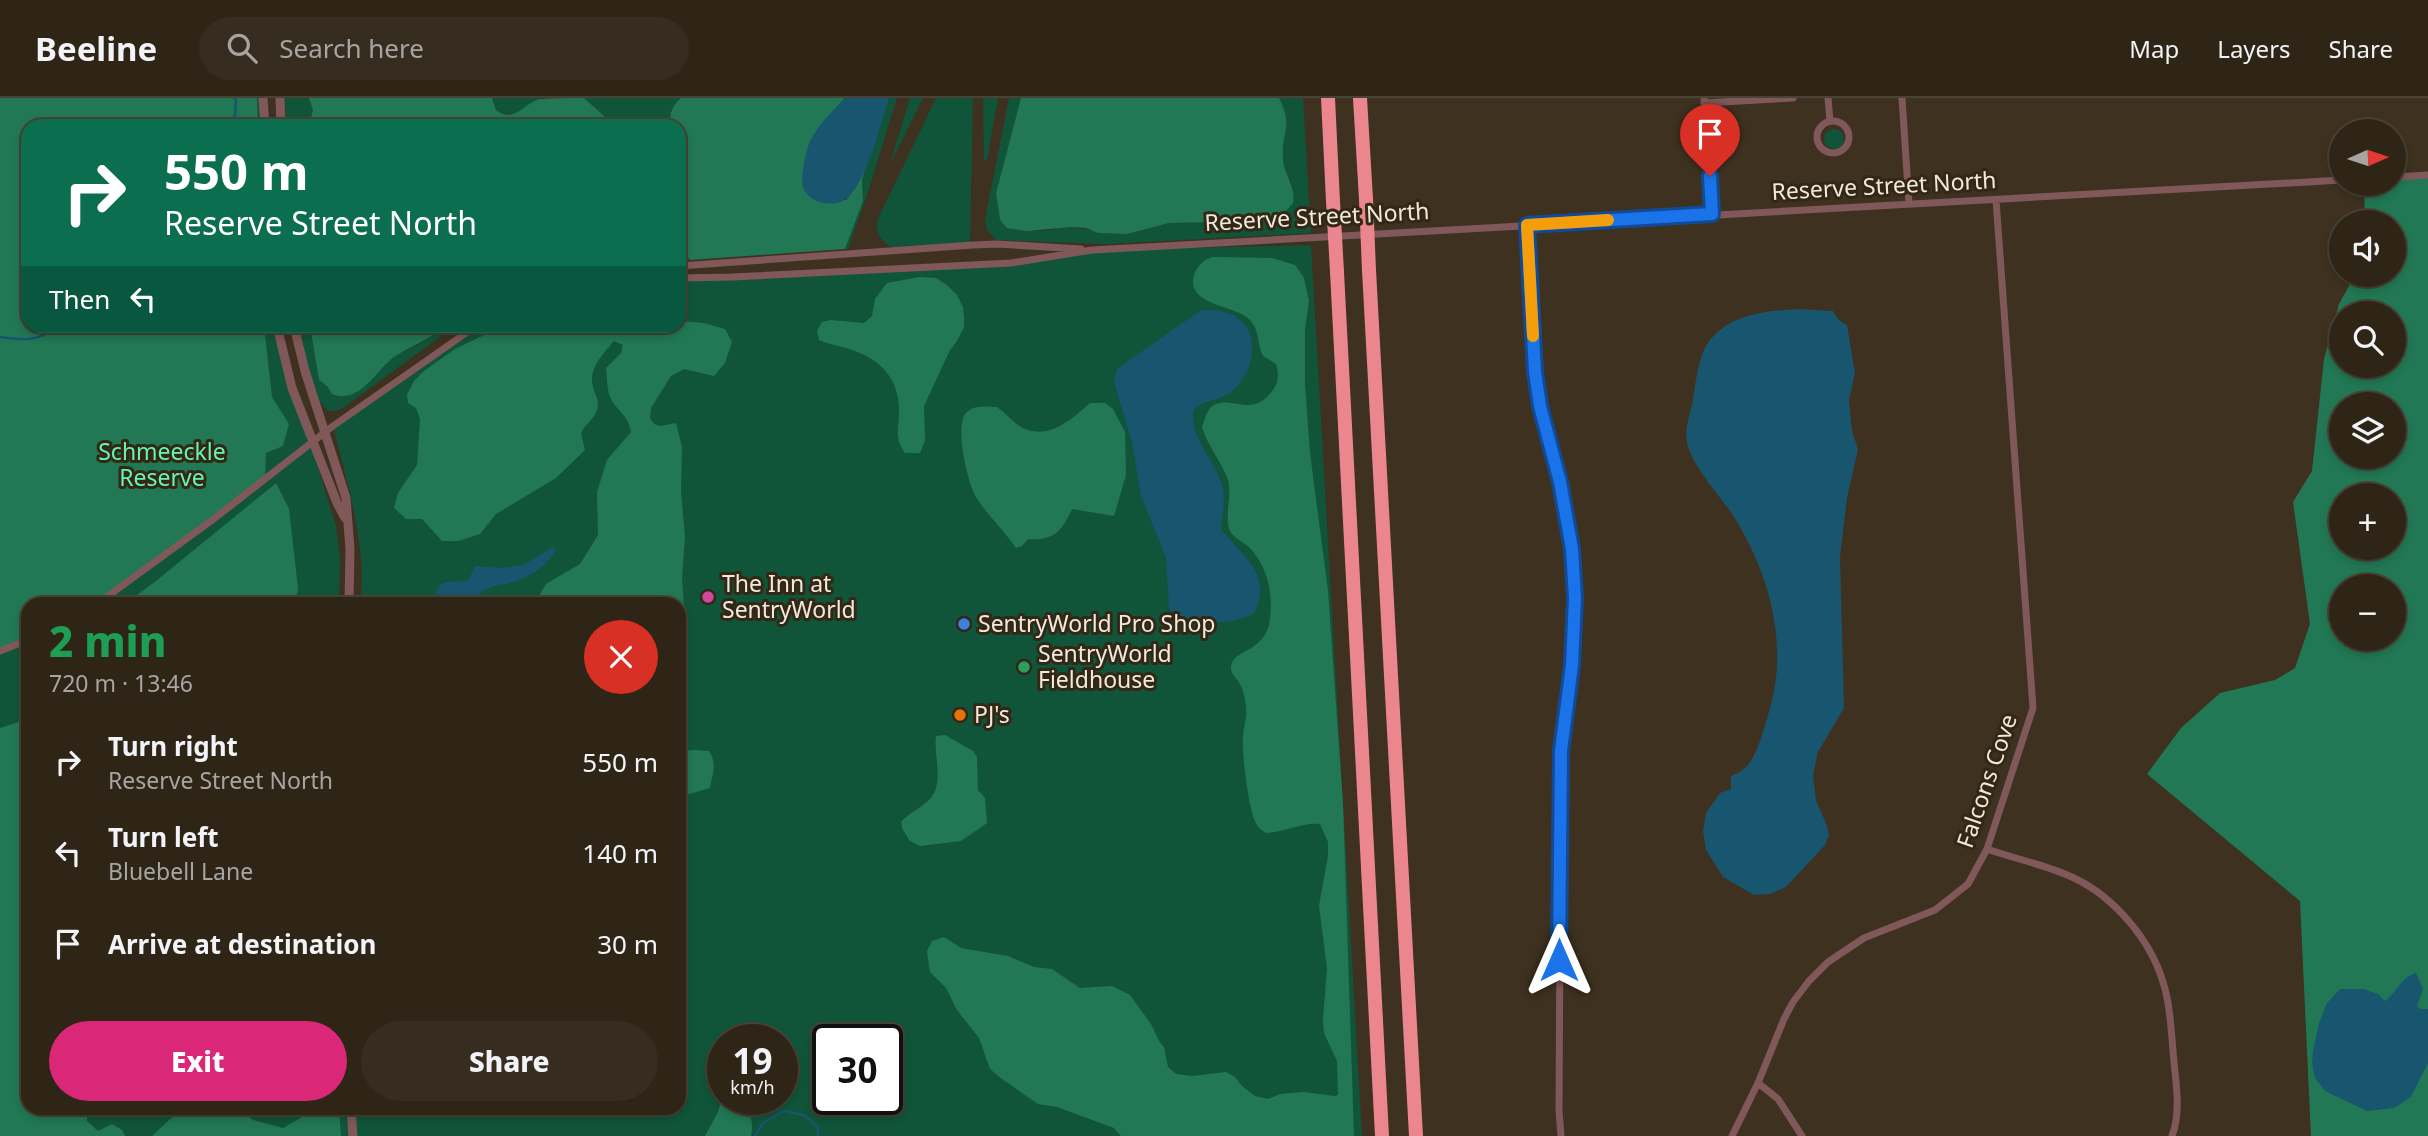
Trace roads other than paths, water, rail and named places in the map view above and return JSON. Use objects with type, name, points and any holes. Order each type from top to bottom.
[{"type":"highway","points":[[1328,98],[1382,1136]]},
{"type":"highway","points":[[1360,98],[1416,1136]]},
{"type":"street","points":[[263,98],[264,119]]},
{"type":"street","points":[[280,98],[281,119]]},
{"type":"street","points":[[1712,214],[1704,100],[1793,98]]},
{"type":"street","points":[[1828,98],[1830,121]]},
{"type":"street","points":[[1902,98],[1909,204]]},
{"type":"street","points":[[1830,121],[1844,125],[1849,134],[1844,149],[1835,153],[1829,153],[1820,147],[1816,137],[1821,126],[1830,121]]},
{"type":"street","points":[[2406,176],[2428,175]]},
{"type":"street","name":"Reserve Street North","points":[[686,278],[1012,263],[1093,250],[2329,181]]},
{"type":"street","name":"Falcons Cove","points":[[1732,1136],[1758,1083],[1784,1019],[1793,1002],[1810,981],[1828,962],[1864,938],[1935,910],[1960,893],[1968,884],[1987,849],[2033,708],[1996,200]]},
{"type":"street","points":[[1527,225],[1535,372],[1572,549],[1575,598],[1572,665],[1561,751],[1561,1136]]},
{"type":"street","name":"Reserve Street North","points":[[686,266],[974,245],[1010,244],[1093,250]]},
{"type":"street","points":[[278,333],[285,368],[337,503],[346,519]]},
{"type":"street","points":[[296,333],[305,371],[346,498],[350,549],[349,597]]},
{"type":"street","points":[[107,597],[462,333]]},
{"type":"street","points":[[0,651],[21,643]]},
{"type":"street","points":[[1987,849],[2072,877],[2096,890],[2134,927],[2151,954],[2163,981],[2170,1013],[2178,1118],[2172,1136]]},
{"type":"street","points":[[1758,1083],[1778,1098],[1802,1136]]},
{"type":"street","points":[[352,1115],[353,1136]]},
{"type":"water","points":[[845,98],[889,98],[873,150],[856,187],[843,201],[823,203],[806,193],[803,187],[805,158],[818,128]]},
{"type":"water","points":[[1797,309],[1833,311],[1839,320],[1847,325],[1855,373],[1849,400],[1852,431],[1858,449],[1847,498],[1840,557],[1844,708],[1818,752],[1813,775],[1816,800],[1829,835],[1825,845],[1786,887],[1770,894],[1754,895],[1723,877],[1706,850],[1703,831],[1706,813],[1720,793],[1731,789],[1731,776],[1749,764],[1762,736],[1777,666],[1774,616],[1760,567],[1749,544],[1695,461],[1686,433],[1700,360],[1706,345],[1718,331],[1739,319],[1761,313]]},
{"type":"water","points":[[1201,310],[1222,311],[1237,317],[1248,329],[1252,350],[1251,361],[1242,381],[1223,397],[1199,405],[1193,413],[1197,436],[1222,486],[1224,502],[1221,529],[1253,567],[1260,588],[1254,613],[1236,620],[1217,622],[1178,619],[1169,608],[1166,558],[1141,496],[1132,442],[1114,382],[1117,369]]},
{"type":"water","points":[[553,547],[556,549],[547,562],[535,572],[514,582],[484,590],[478,597],[433,597],[439,586],[446,582],[468,581],[475,566],[500,568],[523,565]]},
{"type":"water","points":[[2416,973],[2423,989],[2417,1006],[2420,1009],[2428,1009],[2428,1063],[2411,1097],[2394,1108],[2367,1111],[2325,1091],[2315,1078],[2312,1064],[2319,1023],[2327,1003],[2340,989],[2364,989],[2378,994],[2385,1001],[2406,978]]},
{"type":"waterway","points":[[234,98],[235,119]]},
{"type":"waterway","points":[[0,337],[32,339],[48,333]]},
{"type":"waterway","points":[[755,1136],[763,1123],[784,1111],[804,1115],[818,1127],[818,1136]]},
{"type":"place","name":"The Inn at SentryWorld","points":[[708,597]]},
{"type":"place","name":"SentryWorld Pro Shop","points":[[964,624]]},
{"type":"place","name":"SentryWorld Fieldhouse","points":[[1024,667]]},
{"type":"place","name":"PJ's","points":[[960,715]]},
{"type":"park label","name":"Schmeeckle Reserve","points":[[162,465]]}]
